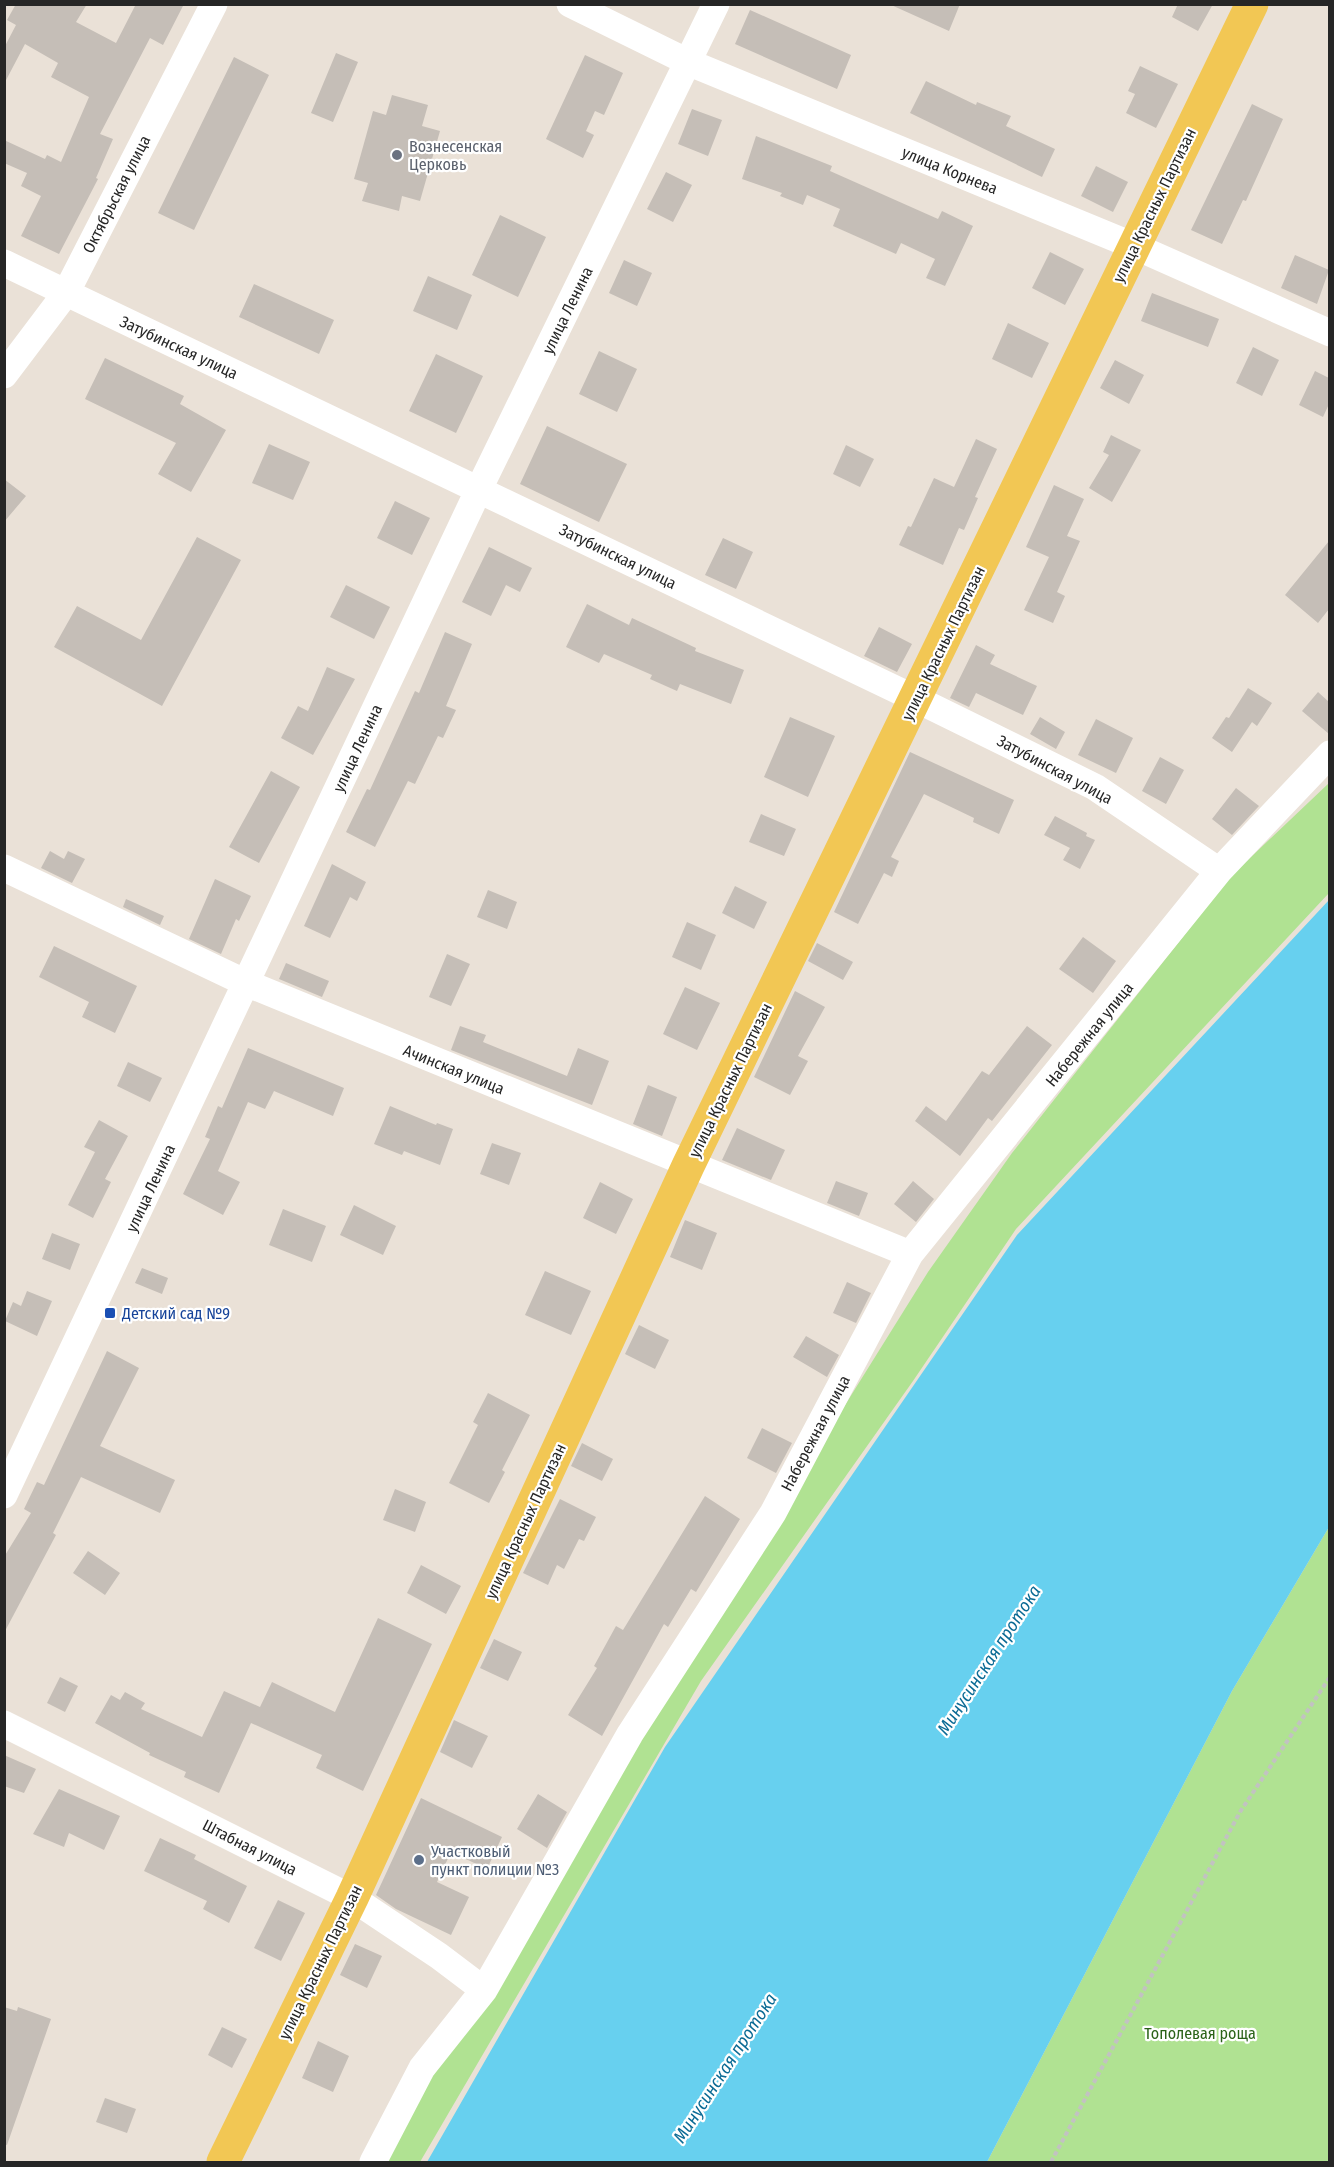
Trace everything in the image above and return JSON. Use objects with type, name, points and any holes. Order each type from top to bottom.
[{"type":"main road","name":"улица Красных Партизан","points":[[223,2163],[352,1898],[688,1166],[1252,4]]},
{"type":"street","name":"Октябрьская улица","points":[[4,375],[66,293],[214,4]]},
{"type":"street","name":"улица Корнева","points":[[570,4],[690,63],[1134,246],[1329,333]]},
{"type":"street","name":"улица Ленина","points":[[4,1495],[479,489],[690,63],[716,4]]},
{"type":"street","name":"Затубинская улица","points":[[4,263],[479,489],[1095,787],[1219,871]]},
{"type":"street","name":"Набережная улица","points":[[372,2163],[422,2068],[484,1990],[630,1734],[772,1513],[910,1254],[1219,871],[1329,754]]},
{"type":"street","name":"Ачинская улица","points":[[4,868],[246,983],[688,1166],[910,1254]]},
{"type":"street","name":"Штабная улица","points":[[4,1724],[352,1898],[439,1956],[484,1990]]},
{"type":"path","points":[[1051,2163],[1240,1812],[1329,1677]]},
{"type":"green space","points":[[1329,783],[1329,893],[1016,1229],[913,1381],[701,1681],[420,2162],[381,2162],[428,2074],[928,1272],[1012,1153],[1231,876]]},
{"type":"green space","name":"Тополевая роща","points":[[1329,1527],[1329,2162],[987,2162],[1232,1691]]},
{"type":"water","name":"Минусинская протока","points":[[1329,900],[1329,1527],[1232,1691],[987,2162],[427,2162],[665,1747],[1017,1235]]},
{"type":"building","points":[[16,4],[87,4],[76,22],[116,43],[136,4],[184,4],[163,45],[150,38],[100,134],[113,139],[96,178],[98,179],[59,254],[21,236],[41,196],[21,186],[27,173],[4,163],[4,140],[45,159],[47,155],[61,162],[89,97],[51,77],[58,63],[25,44],[4,84],[4,48],[16,25],[7,20]]},
{"type":"building","points":[[889,4],[960,4],[949,31]]},
{"type":"building","points":[[1178,4],[1213,4],[1198,31],[1172,17]]},
{"type":"building","points":[[750,10],[851,55],[837,89],[735,44]]},
{"type":"building","points":[[336,53],[358,62],[333,122],[311,113]]},
{"type":"building","points":[[585,55],[623,73],[604,115],[595,111],[586,131],[594,135],[583,158],[546,139]]},
{"type":"building","points":[[234,57],[269,75],[194,230],[158,213]]},
{"type":"building","points":[[1140,66],[1178,84],[1156,128],[1126,113],[1135,94],[1128,91]]},
{"type":"building","points":[[926,81],[976,105],[977,102],[1011,116],[1006,126],[1055,149],[1042,177],[910,113]]},
{"type":"building","name":"Вознесенская Церковь","points":[[392,95],[428,105],[422,126],[440,131],[420,201],[402,196],[399,211],[362,201],[368,183],[354,179],[373,111],[386,115]]},
{"type":"building","points":[[1252,104],[1283,119],[1246,201],[1243,200],[1222,244],[1191,230]]},
{"type":"building","points":[[692,109],[722,120],[708,156],[678,144]]},
{"type":"building","points":[[756,136],[832,166],[830,171],[938,219],[942,211],[973,226],[945,286],[926,278],[935,259],[901,243],[896,254],[833,226],[840,209],[807,195],[803,205],[780,196],[782,193],[742,179]]},
{"type":"building","points":[[1096,166],[1128,182],[1113,212],[1081,196]]},
{"type":"building","points":[[666,172],[692,185],[673,222],[647,209]]},
{"type":"building","points":[[500,215],[546,237],[518,297],[472,275]]},
{"type":"building","points":[[1050,252],[1084,269],[1065,305],[1032,288]]},
{"type":"building","points":[[1295,255],[1329,270],[1317,304],[1281,288]]},
{"type":"building","points":[[624,260],[652,273],[637,306],[609,293]]},
{"type":"building","points":[[428,276],[472,295],[457,330],[413,311]]},
{"type":"building","points":[[254,284],[334,320],[319,354],[239,317]]},
{"type":"building","points":[[1152,293],[1219,319],[1208,347],[1141,321]]},
{"type":"building","points":[[1008,323],[1049,343],[1032,378],[992,359]]},
{"type":"building","points":[[1253,347],[1279,360],[1262,396],[1236,383]]},
{"type":"building","points":[[599,351],[637,369],[617,412],[579,394]]},
{"type":"building","points":[[436,354],[483,376],[456,433],[409,411]]},
{"type":"building","points":[[105,358],[184,396],[180,404],[226,430],[191,492],[158,474],[176,443],[85,399]]},
{"type":"building","points":[[1115,360],[1144,375],[1129,404],[1100,388]]},
{"type":"building","points":[[1315,371],[1329,378],[1329,404],[1323,417],[1299,405]]},
{"type":"building","points":[[547,426],[627,464],[599,522],[520,484]]},
{"type":"building","points":[[1111,435],[1141,450],[1112,502],[1089,488],[1109,455],[1103,452]]},
{"type":"building","points":[[976,439],[997,449],[975,497],[978,498],[964,530],[959,528],[943,565],[899,545],[908,526],[911,527],[934,478],[954,487]]},
{"type":"building","points":[[269,444],[310,462],[293,500],[252,483]]},
{"type":"building","points":[[846,445],[874,459],[860,487],[833,474]]},
{"type":"building","points":[[4,479],[26,496],[4,522]]},
{"type":"building","points":[[1054,485],[1084,499],[1067,536],[1080,541],[1057,592],[1065,596],[1053,623],[1024,610],[1049,557],[1026,547]]},
{"type":"building","points":[[395,501],[430,518],[412,555],[377,538]]},
{"type":"building","points":[[197,537],[241,560],[162,706],[54,647],[77,606],[141,640]]},
{"type":"building","points":[[723,538],[753,552],[736,589],[705,575]]},
{"type":"building","points":[[1329,541],[1329,609],[1318,623],[1285,595]]},
{"type":"building","points":[[489,547],[532,568],[520,592],[506,585],[491,616],[462,602]]},
{"type":"building","points":[[346,585],[390,607],[374,639],[330,617]]},
{"type":"building","points":[[587,604],[629,625],[632,618],[696,648],[695,651],[744,670],[731,704],[680,684],[677,691],[650,679],[652,675],[604,654],[599,663],[566,647]]},
{"type":"building","points":[[879,627],[912,644],[897,672],[864,656]]},
{"type":"building","points":[[445,632],[472,644],[446,706],[456,710],[443,738],[438,736],[415,784],[408,781],[375,847],[346,832],[367,789],[370,790],[415,691],[419,693]]},
{"type":"building","points":[[976,645],[995,655],[990,664],[1037,686],[1023,715],[976,693],[969,707],[950,698]]},
{"type":"building","points":[[327,667],[355,679],[313,755],[281,738],[298,706],[308,711]]},
{"type":"building","points":[[1248,688],[1272,703],[1257,726],[1252,722],[1232,752],[1212,738],[1226,717],[1229,718]]},
{"type":"building","points":[[1318,692],[1329,702],[1329,734],[1302,711]]},
{"type":"building","points":[[790,717],[835,736],[808,797],[764,777]]},
{"type":"building","points":[[1040,717],[1065,732],[1056,749],[1030,734]]},
{"type":"building","points":[[1096,719],[1133,738],[1116,773],[1078,755]]},
{"type":"building","points":[[910,752],[1014,800],[999,834],[973,822],[974,818],[924,794],[891,857],[899,861],[892,877],[884,873],[858,924],[834,912]]},
{"type":"building","points":[[1160,757],[1184,770],[1166,804],[1142,791]]},
{"type":"building","points":[[271,771],[300,787],[259,863],[229,847]]},
{"type":"building","points":[[1236,788],[1259,806],[1232,835],[1212,819]]},
{"type":"building","points":[[761,814],[796,829],[784,856],[749,842]]},
{"type":"building","points":[[1055,816],[1087,833],[1086,836],[1095,840],[1080,869],[1063,860],[1070,848],[1044,835]]},
{"type":"building","points":[[50,851],[64,859],[68,851],[85,859],[72,883],[41,868]]},
{"type":"building","points":[[332,864],[366,882],[357,901],[350,897],[330,938],[304,926]]},
{"type":"building","points":[[215,879],[251,896],[239,921],[236,919],[221,954],[189,939]]},
{"type":"building","points":[[735,886],[767,902],[754,929],[722,913]]},
{"type":"building","points":[[488,890],[517,902],[507,929],[477,917]]},
{"type":"building","points":[[126,899],[164,916],[160,925],[123,907]]},
{"type":"building","points":[[687,922],[716,935],[701,970],[672,957]]},
{"type":"building","points":[[1083,937],[1116,961],[1093,993],[1059,969]]},
{"type":"building","points":[[817,943],[853,962],[843,980],[808,961]]},
{"type":"building","points":[[54,946],[137,986],[115,1033],[82,1017],[89,1002],[39,977]]},
{"type":"building","points":[[447,954],[470,964],[451,1006],[429,997]]},
{"type":"building","points":[[286,963],[329,981],[322,997],[279,979]]},
{"type":"building","points":[[685,987],[720,1003],[697,1050],[663,1034]]},
{"type":"building","points":[[795,991],[825,1007],[798,1056],[808,1061],[790,1095],[754,1077]]},
{"type":"building","points":[[460,1026],[486,1035],[483,1042],[567,1076],[578,1048],[609,1061],[592,1105],[451,1050]]},
{"type":"building","points":[[1027,1026],[1052,1045],[992,1121],[988,1118],[960,1156],[915,1121],[926,1106],[946,1121],[982,1071],[989,1075]]},
{"type":"building","points":[[248,1048],[344,1088],[333,1116],[274,1091],[265,1109],[248,1102],[218,1171],[240,1182],[223,1215],[183,1194],[210,1139],[205,1137],[218,1106],[222,1108]]},
{"type":"building","points":[[128,1062],[162,1078],[150,1102],[117,1086]]},
{"type":"building","points":[[648,1085],[677,1097],[662,1136],[633,1124]]},
{"type":"building","points":[[390,1106],[436,1125],[437,1123],[453,1129],[440,1165],[404,1151],[402,1155],[374,1144]]},
{"type":"building","points":[[99,1120],[128,1136],[105,1179],[111,1182],[93,1218],[68,1205],[95,1152],[84,1147]]},
{"type":"building","points":[[737,1128],[785,1150],[771,1180],[722,1160]]},
{"type":"building","points":[[492,1143],[521,1153],[509,1185],[480,1174]]},
{"type":"building","points":[[836,1181],[868,1193],[859,1216],[827,1203]]},
{"type":"building","points":[[913,1181],[934,1199],[916,1222],[894,1204]]},
{"type":"building","points":[[600,1182],[633,1199],[616,1234],[583,1218]]},
{"type":"building","points":[[354,1205],[396,1226],[383,1255],[340,1235]]},
{"type":"building","points":[[283,1209],[326,1226],[312,1262],[269,1245]]},
{"type":"building","points":[[685,1220],[717,1233],[702,1270],[670,1257]]},
{"type":"building","points":[[52,1233],[80,1244],[70,1270],[42,1259]]},
{"type":"building","points":[[142,1268],[168,1278],[162,1294],[135,1283]]},
{"type":"building","points":[[545,1271],[591,1291],[571,1335],[525,1315]]},
{"type":"building","points":[[847,1282],[871,1293],[856,1323],[833,1313]]},
{"type":"building","points":[[27,1291],[52,1301],[37,1336],[5,1321],[13,1302],[21,1306]]},
{"type":"building","points":[[639,1325],[669,1340],[655,1369],[625,1354]]},
{"type":"building","points":[[806,1336],[839,1355],[827,1377],[793,1357]]},
{"type":"building","points":[[107,1351],[139,1368],[100,1446],[175,1480],[160,1513],[81,1477],[53,1533],[56,1535],[4,1633],[4,1557],[31,1513],[24,1509],[37,1482],[44,1485]]},
{"type":"building","points":[[488,1393],[530,1415],[502,1470],[505,1472],[489,1503],[449,1483],[478,1425],[473,1422]]},
{"type":"building","points":[[762,1428],[792,1443],[776,1473],[747,1458]]},
{"type":"building","points":[[582,1443],[613,1459],[602,1481],[571,1466]]},
{"type":"building","points":[[395,1489],[426,1502],[415,1532],[383,1520]]},
{"type":"building","points":[[705,1496],[740,1519],[696,1592],[691,1589],[668,1627],[664,1624],[602,1736],[568,1715],[597,1668],[594,1666],[616,1626],[623,1630]]},
{"type":"building","points":[[560,1499],[596,1517],[584,1541],[579,1539],[564,1569],[557,1565],[548,1585],[523,1573]]},
{"type":"building","points":[[88,1551],[120,1573],[105,1595],[73,1573]]},
{"type":"building","points":[[421,1565],[461,1586],[446,1614],[407,1593]]},
{"type":"building","points":[[378,1618],[432,1644],[363,1791],[316,1768],[322,1755],[251,1723],[219,1793],[184,1777],[186,1772],[149,1755],[150,1753],[95,1723],[111,1695],[120,1700],[125,1692],[145,1703],[141,1709],[202,1737],[224,1691],[260,1707],[272,1682],[335,1712]]},
{"type":"building","points":[[494,1639],[522,1652],[508,1681],[480,1668]]},
{"type":"building","points":[[60,1677],[78,1686],[65,1712],[47,1703]]},
{"type":"building","points":[[454,1720],[488,1736],[472,1768],[440,1752]]},
{"type":"building","points":[[4,1755],[36,1769],[24,1793],[4,1786]]},
{"type":"building","points":[[59,1789],[120,1816],[104,1850],[69,1833],[64,1847],[33,1834]]},
{"type":"building","points":[[538,1794],[567,1812],[547,1848],[517,1829]]},
{"type":"building","name":"Участковый пункт полиции №3","points":[[421,1798],[502,1837],[487,1869],[451,1852],[437,1882],[469,1897],[451,1935],[396,1909],[376,1895]]},
{"type":"building","points":[[160,1838],[196,1855],[194,1859],[247,1886],[229,1923],[203,1909],[207,1901],[144,1871]]},
{"type":"building","points":[[278,1900],[305,1913],[281,1961],[254,1948]]},
{"type":"building","points":[[355,1944],[382,1956],[367,1988],[340,1975]]},
{"type":"building","points":[[4,2007],[17,2011],[18,2007],[51,2019],[7,2145],[4,2144]]},
{"type":"building","points":[[222,2027],[247,2039],[232,2068],[208,2055]]},
{"type":"building","points":[[318,2041],[349,2056],[333,2092],[302,2078]]},
{"type":"building","points":[[105,2098],[136,2109],[127,2133],[96,2122]]},
{"type":"place","name":"Вознесенская Церковь","points":[[397,155]]},
{"type":"place","name":"Детский сад №9","points":[[110,1313]]},
{"type":"place","name":"Участковый пункт полиции №3","points":[[419,1860]]}]
